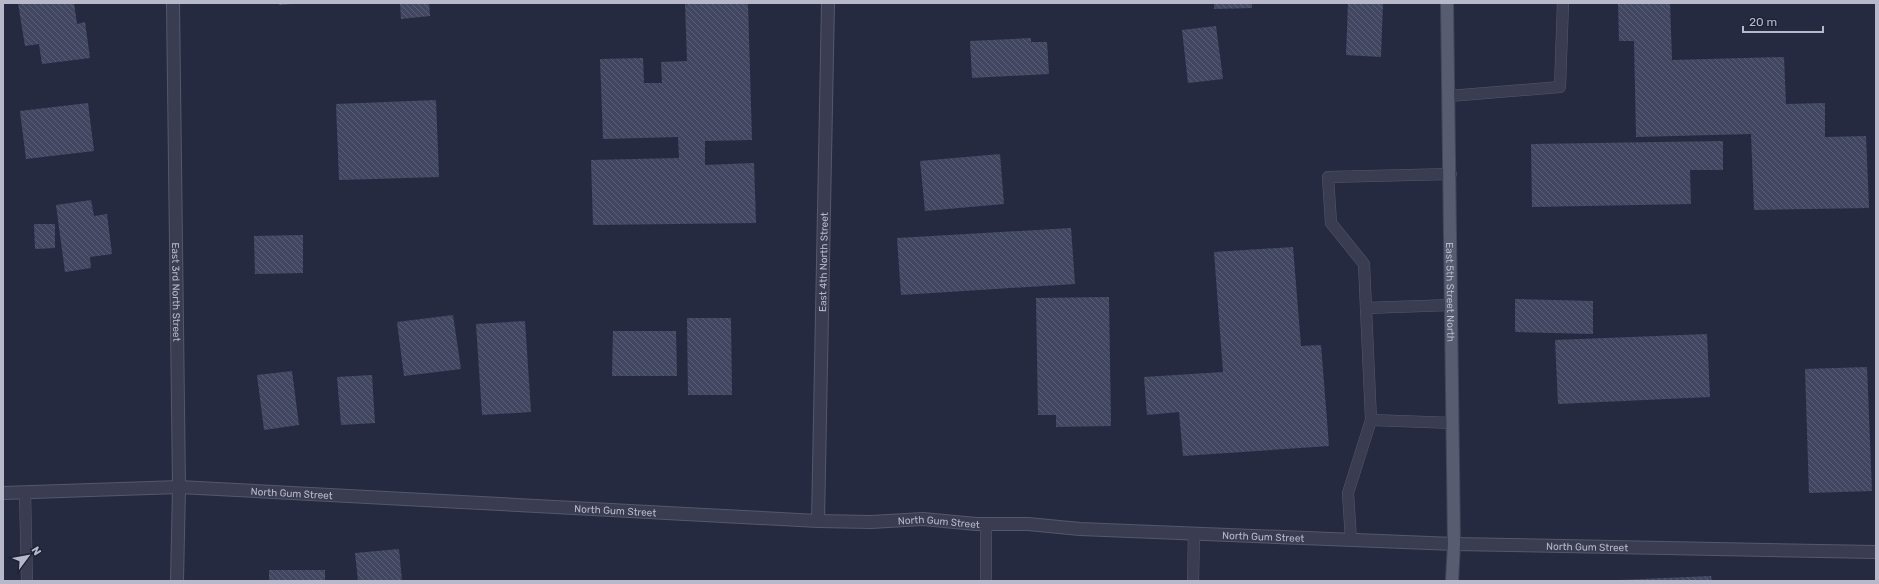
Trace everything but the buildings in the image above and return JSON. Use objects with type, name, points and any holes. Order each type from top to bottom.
[{"type":"main road","name":"East 5th Street North","points":[[1447,3],[1451,174],[1454,544],[1452,581]]},
{"type":"street","name":"East 3rd North Street","points":[[173,3],[179,487],[177,581]]},
{"type":"street","name":"East 4th North Street","points":[[818,521],[828,3]]},
{"type":"street","name":"North Gum Street","points":[[3,493],[179,487],[818,521],[871,522],[923,519],[986,524],[1028,524],[1080,529],[1454,544],[1876,552]]},
{"type":"lane","points":[[1449,96],[1560,87],[1563,3]]},
{"type":"lane","points":[[1351,540],[1348,493],[1371,420],[1364,264],[1331,223],[1328,177],[1451,174]]},
{"type":"lane","points":[[1366,308],[1451,305]]},
{"type":"lane","points":[[1371,420],[1453,423]]},
{"type":"lane","points":[[25,492],[27,581]]},
{"type":"lane","points":[[986,524],[986,581]]},
{"type":"lane","points":[[1193,581],[1194,534]]}]
